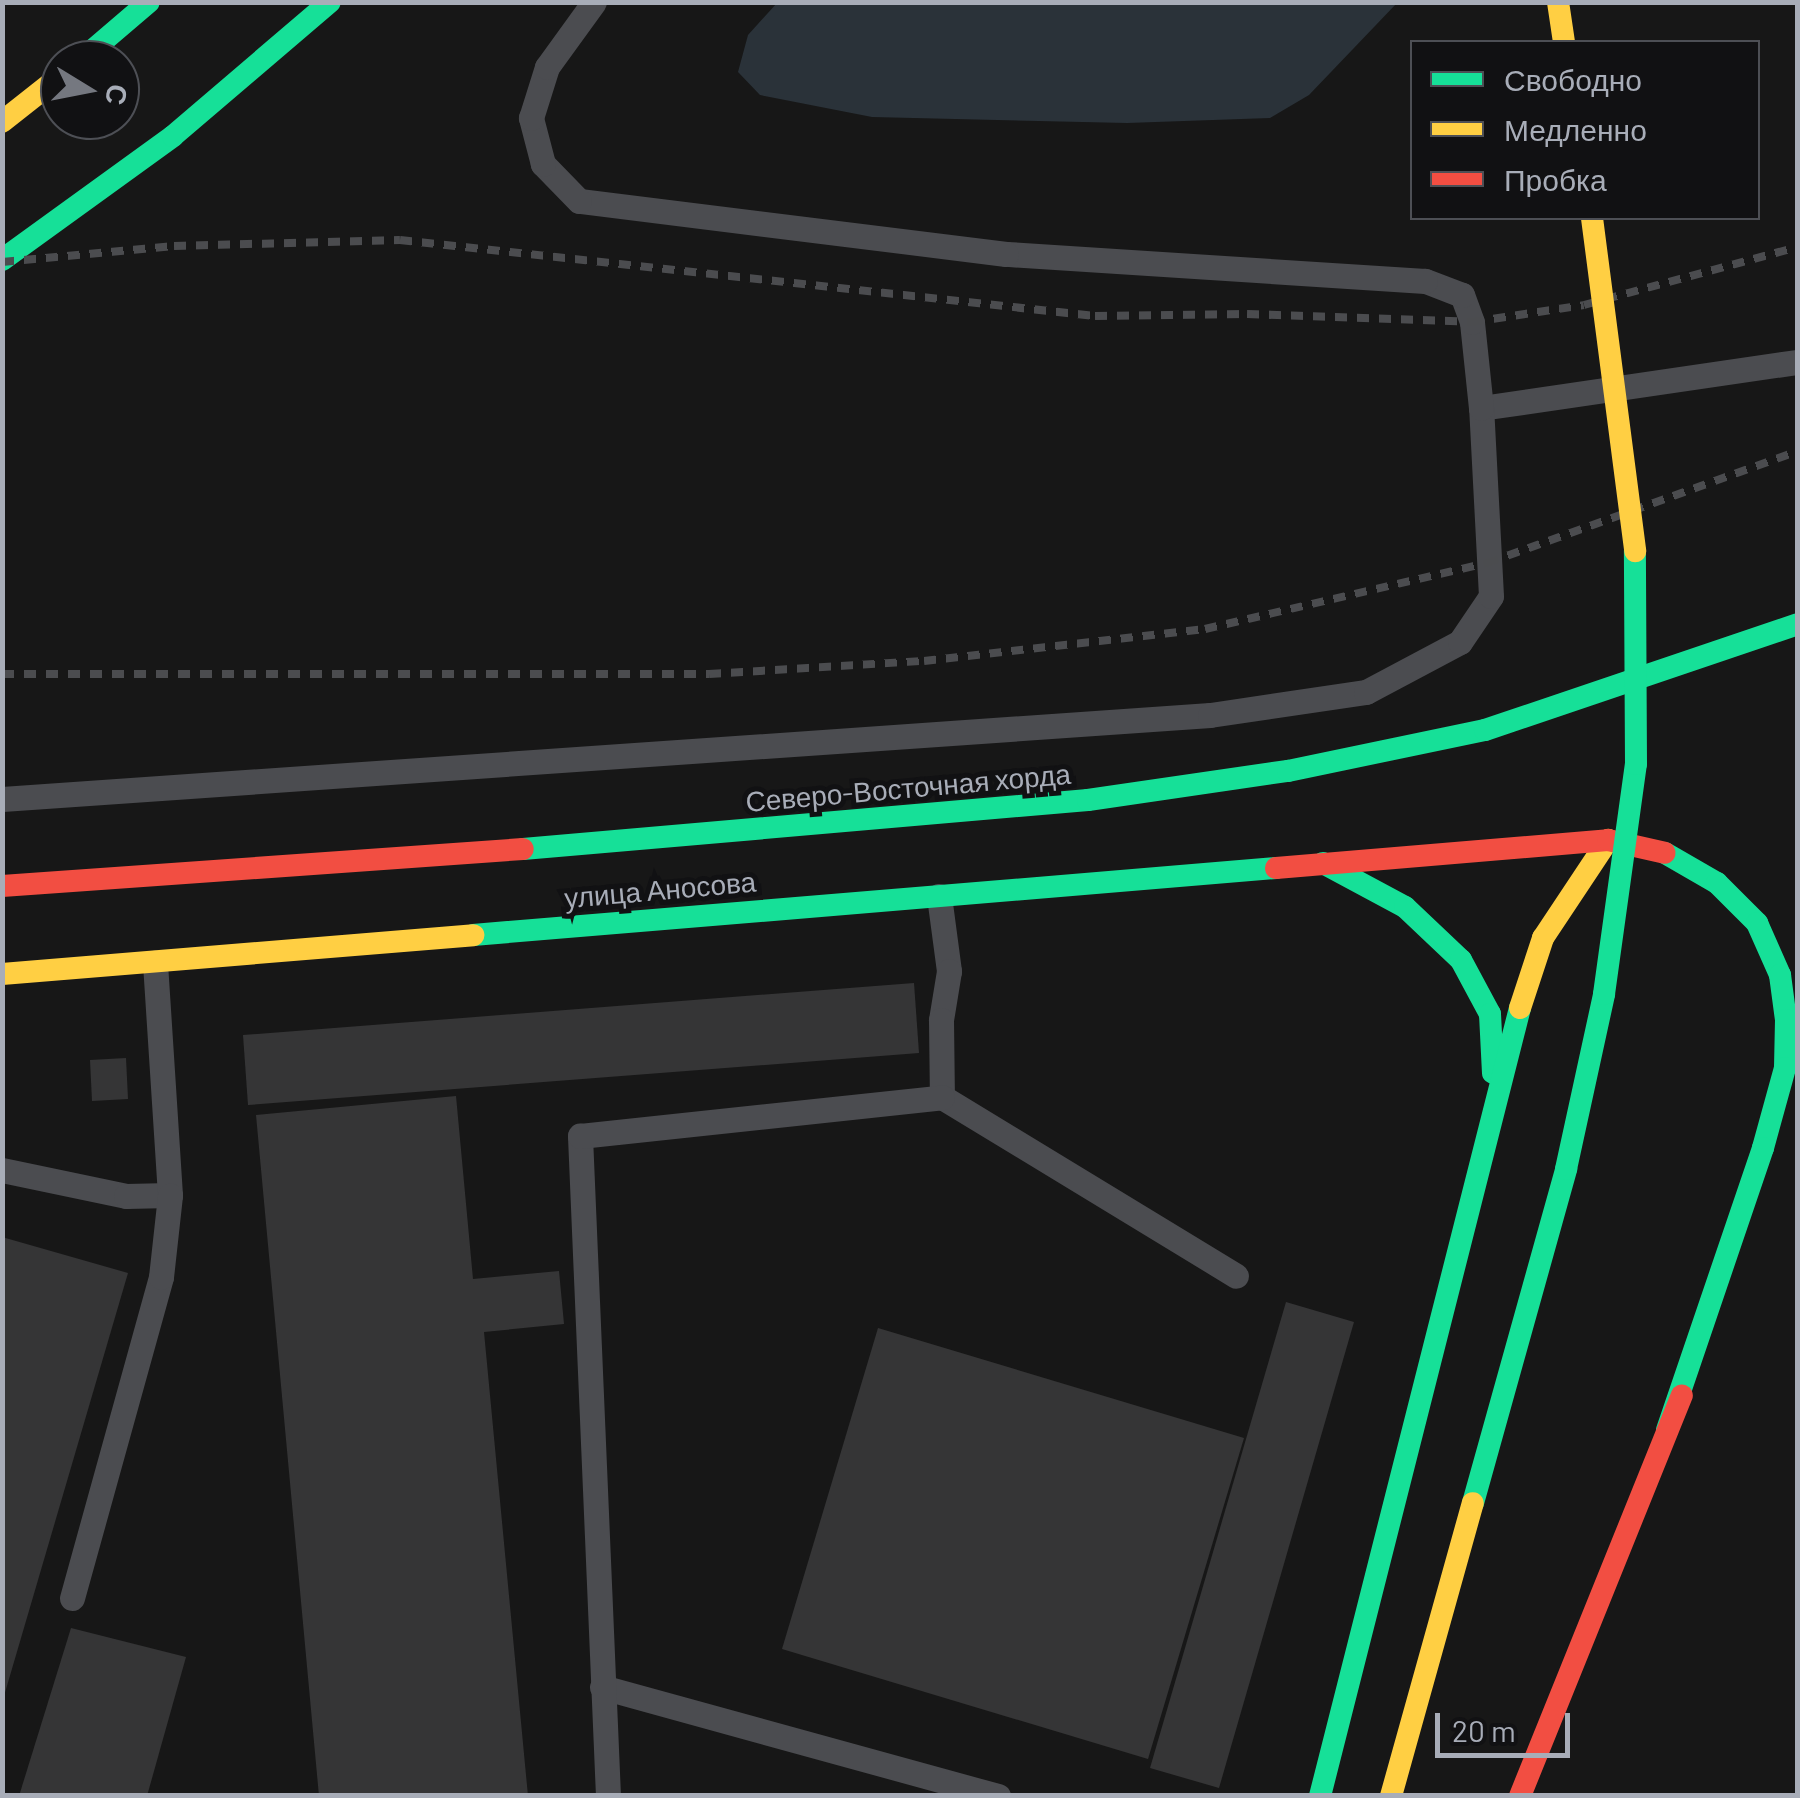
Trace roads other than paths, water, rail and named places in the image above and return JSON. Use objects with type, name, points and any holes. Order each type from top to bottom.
[{"type":"main road","points":[[104,40],[149,2]]},
{"type":"main road","points":[[2,260],[173,136],[330,2]]},
{"type":"main road","points":[[1558,2],[1564,40]]},
{"type":"main road","points":[[2,122],[40,92]]},
{"type":"main road","points":[[1390,1796],[1566,1168],[1604,994],[1636,764],[1635,524],[1592,220]]},
{"type":"main road","name":"Северо-Восточная хорда","points":[[2,886],[746,832],[1088,800],[1288,771],[1485,730],[1798,624]]},
{"type":"main road","points":[[1320,1796],[1542,938],[1608,840]]},
{"type":"main road","name":"улица Аносова","points":[[2,974],[1608,840],[1662,851],[1700,872],[1757,923],[1780,975],[1786,1020],[1784,1068],[1763,1148],[1668,1430]]},
{"type":"main road","points":[[1323,863],[1416,916],[1476,985],[1490,1014],[1494,1050],[1488,1146]]},
{"type":"main road","points":[[1520,1796],[1744,1240],[1789,1151]]},
{"type":"lane","points":[[2,799],[1210,715],[1366,692],[1460,642],[1491,596],[1472,322],[1462,295],[1424,280],[1006,254],[580,201],[543,164],[531,118],[547,67],[594,2]]},
{"type":"lane","points":[[1480,408],[1798,362]]},
{"type":"lane","points":[[939,896],[949,971],[941,1020],[942,1097]]},
{"type":"lane","points":[[72,1598],[161,1277],[170,1194],[155,962]]},
{"type":"lane","points":[[608,1796],[580,1136],[942,1097],[1236,1276]]},
{"type":"lane","points":[[2,1170],[126,1196],[170,1194]]},
{"type":"lane","points":[[602,1688],[998,1796]]},
{"type":"railway","points":[[2,262],[174,246],[400,240],[1095,316],[1247,314],[1472,322],[1584,305],[1798,247]]},
{"type":"railway","points":[[2,674],[709,674],[924,661],[1205,629],[1487,563],[1798,451]]}]
